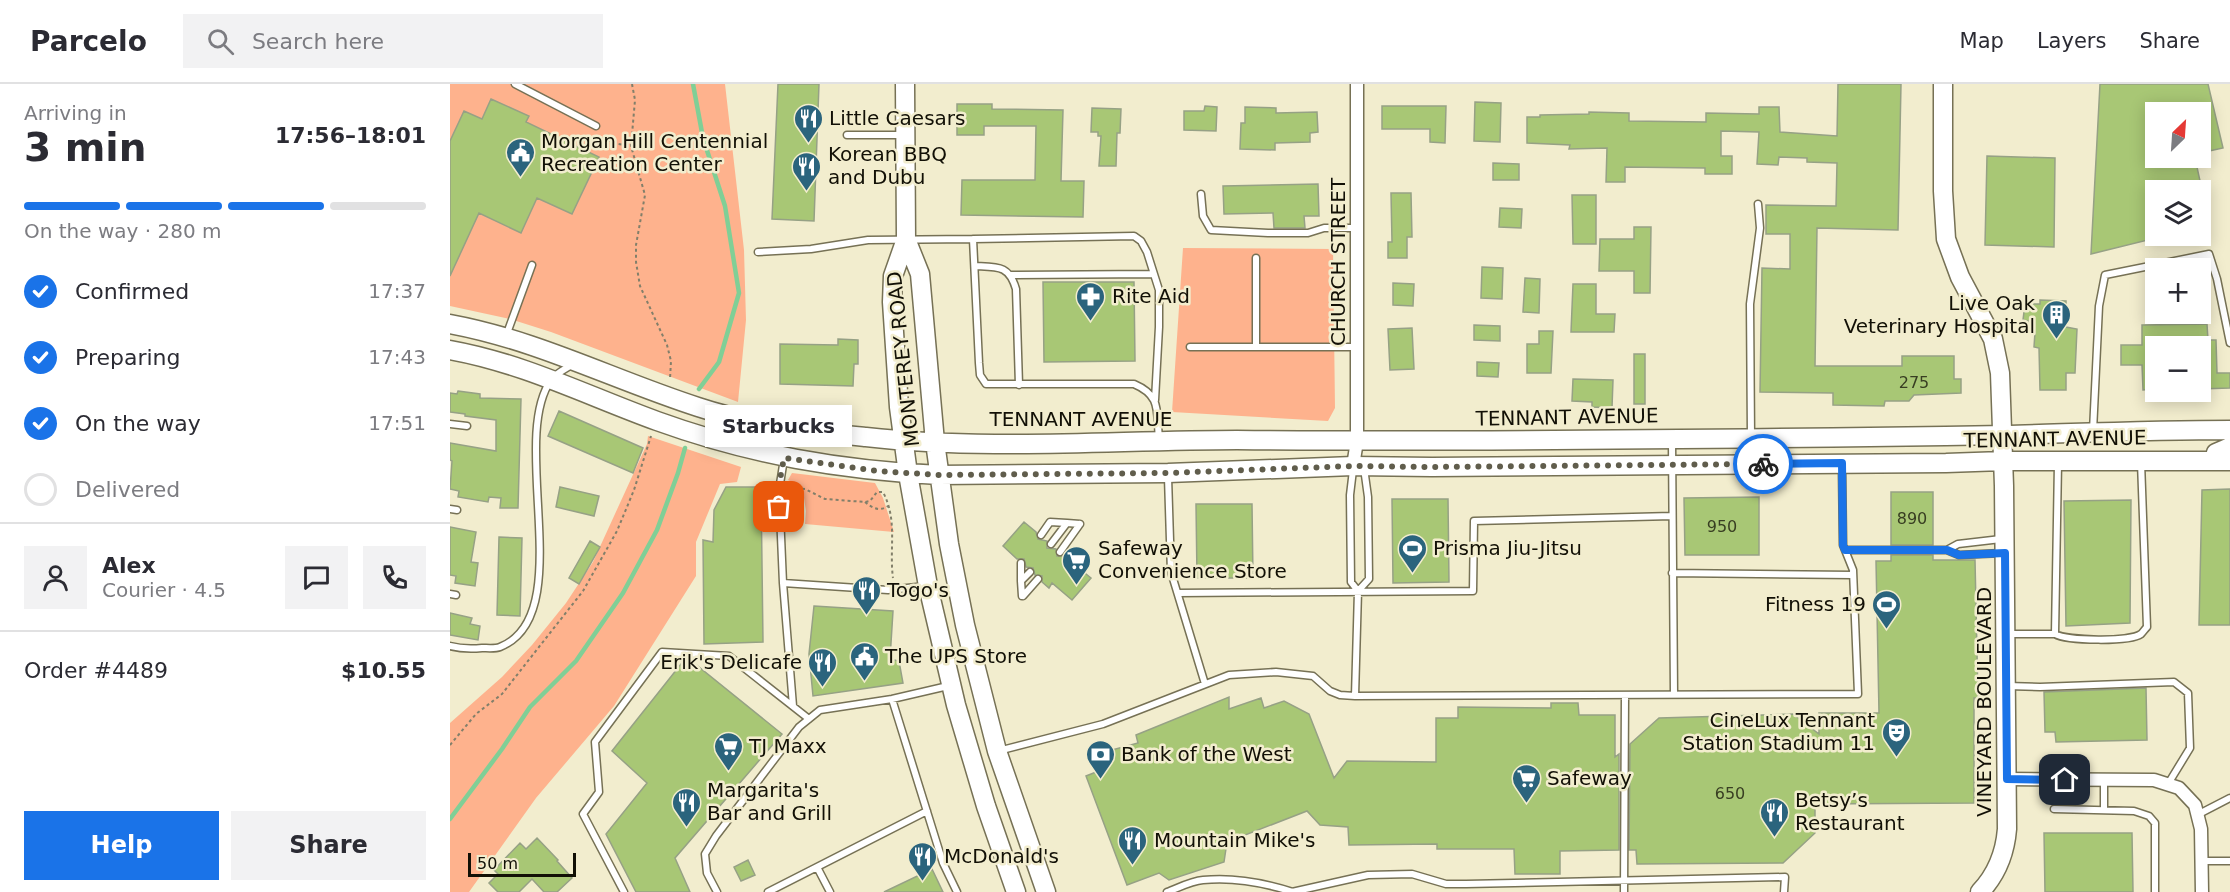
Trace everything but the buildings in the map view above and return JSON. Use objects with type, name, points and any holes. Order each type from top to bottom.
[{"type":"main road","name":"MONTEREY ROAD","points":[[905,84],[906,239],[893,276],[892,302],[908,474],[928,586],[951,685],[986,806],[1016,892]]},
{"type":"main road","name":"VINEYARD BOULEVARD","points":[[1943,84],[1943,191],[1946,240],[1960,277],[1992,339],[2001,373],[2006,634],[2006,842],[1996,870],[1980,892]]},
{"type":"main road","name":"MONTEREY ROAD","points":[[906,239],[920,274],[934,442],[965,625],[997,751],[1046,892]]},
{"type":"main road","name":"TENNANT AVENUE","points":[[450,324],[506,336],[578,361],[665,396],[732,417],[800,429],[904,441],[1512,442],[2230,430]]},
{"type":"main road","name":"TENNANT AVENUE","points":[[450,350],[500,362],[552,379],[693,433],[784,458],[908,474],[1168,473],[1358,466],[2222,461]]},
{"type":"main road","points":[[2222,461],[2216,453],[2230,447]]},
{"type":"street","name":"CHURCH STREET","points":[[1357,84],[1358,466]]},
{"type":"street","points":[[2007,779],[2154,780],[2179,788],[2194,805],[2201,829],[2202,892]]},
{"type":"lane","points":[[516,84],[596,126]]},
{"type":"lane","points":[[847,135],[905,135]]},
{"type":"lane","points":[[1201,194],[1203,216],[1211,230],[1308,233],[1324,228],[1357,228]]},
{"type":"lane","points":[[1750,438],[1750,304],[1760,228],[1758,204]]},
{"type":"lane","points":[[758,252],[811,249],[868,240],[1134,236],[1144,246],[1159,290],[1160,327],[1155,400],[1159,442]]},
{"type":"lane","points":[[973,239],[980,375],[986,384],[1134,384],[1147,390],[1155,400]]},
{"type":"lane","points":[[2093,432],[2099,306],[2105,275],[2209,254],[2217,279],[2230,343]]},
{"type":"lane","points":[[1256,258],[1256,347]]},
{"type":"lane","points":[[506,336],[532,265]]},
{"type":"lane","points":[[975,266],[1002,267],[1011,275],[1016,289],[1019,385]]},
{"type":"lane","points":[[1011,275],[1153,274]]},
{"type":"lane","points":[[1190,347],[1357,347]]},
{"type":"lane","points":[[450,646],[460,649],[499,648],[518,634],[528,620],[538,590],[539,507],[535,432],[540,407],[552,379],[578,361]]},
{"type":"lane","points":[[450,424],[467,426]]},
{"type":"lane","points":[[1671,438],[1674,694]]},
{"type":"lane","points":[[784,458],[778,490],[793,706]]},
{"type":"lane","points":[[2006,634],[2055,634],[2076,640],[2140,635],[2146,627],[2140,461]]},
{"type":"lane","points":[[2055,634],[2058,462]]},
{"type":"lane","points":[[997,751],[1102,724],[1229,675],[1276,672],[1313,676],[1330,691],[1340,695],[1355,696],[1858,694],[1853,575],[1843,545],[1842,463]]},
{"type":"lane","points":[[1355,696],[1358,591],[1351,582],[1350,495],[1358,466]]},
{"type":"lane","points":[[1358,466],[1368,497],[1369,579],[1358,591]]},
{"type":"lane","points":[[1168,473],[1172,572],[1205,684]]},
{"type":"lane","points":[[1178,593],[1473,591],[1474,521],[1672,516]]},
{"type":"lane","points":[[1041,535],[1050,522],[1080,524],[1060,552]]},
{"type":"lane","points":[[1052,544],[1067,523]]},
{"type":"lane","points":[[1947,550],[1958,544],[2005,546]]},
{"type":"lane","points":[[1845,550],[1947,550],[1959,555],[2005,546]]},
{"type":"lane","points":[[1021,563],[1022,597],[1038,579]]},
{"type":"lane","points":[[1022,581],[1030,572]]},
{"type":"lane","points":[[1672,573],[1853,575]]},
{"type":"lane","points":[[783,583],[888,590],[928,586]]},
{"type":"lane","points":[[624,892],[582,814],[599,792],[595,742],[662,652],[729,656],[809,719]]},
{"type":"lane","points":[[2006,686],[2040,687],[2174,682],[2188,693],[2190,748],[2168,784]]},
{"type":"lane","points":[[717,892],[707,873],[705,854],[716,836],[799,728],[809,719],[820,710],[892,699],[951,685]]},
{"type":"lane","points":[[1624,695],[1624,892]]},
{"type":"lane","points":[[892,699],[943,863],[957,892]]},
{"type":"lane","points":[[2104,781],[2104,810]]},
{"type":"lane","points":[[2197,815],[2230,798]]},
{"type":"lane","points":[[2054,809],[2134,811],[2150,816],[2154,823],[2155,892]]},
{"type":"lane","points":[[768,892],[927,811]]},
{"type":"lane","points":[[2202,861],[2230,861]]},
{"type":"lane","points":[[817,867],[830,892]]},
{"type":"lane","points":[[1167,892],[1201,880],[1241,881],[1293,892],[1368,875],[1412,874],[1446,884],[1785,877],[1784,892]]},
{"type":"path","points":[[632,84],[635,100],[631,146],[645,195],[636,245],[640,286],[667,345],[671,361],[669,386]]},
{"type":"path","points":[[596,126],[594,136],[631,146]]},
{"type":"path","points":[[450,745],[476,714],[502,694],[514,681],[583,591],[617,531],[634,490],[653,430]]},
{"type":"path","points":[[790,488],[805,489],[825,499],[865,502],[870,501],[880,491],[886,497],[893,529],[891,556],[893,578]]},
{"type":"path","points":[[865,502],[878,509],[888,506]]},
{"type":"shaded area","points":[[450,84],[725,84],[744,250],[746,320],[738,402],[551,332],[510,319],[450,306]]},
{"type":"shaded area","points":[[1183,248],[1333,249],[1335,408],[1328,421],[1172,412]]},
{"type":"shaded area","points":[[648,436],[741,467],[737,482],[720,484],[696,542],[696,576],[614,706],[536,798],[469,892],[450,892],[450,723],[502,677],[566,603],[593,562],[647,444]]},
{"type":"shaded area","points":[[792,473],[875,483],[883,498],[894,532],[805,524],[804,498],[793,497],[792,482],[788,480]]},
{"type":"waterway","points":[[693,84],[703,138],[725,206],[739,293],[719,362],[699,389]]},
{"type":"waterway","points":[[450,819],[530,707],[576,661],[623,593],[657,530],[685,448]]},
{"type":"way so far","points":[[779,507],[778,490],[784,458],[877,471],[939,475],[1219,472],[1353,466],[1763,464]]},
{"type":"place","name":"Little Caesars","points":[[808,144]]},
{"type":"place","name":"Morgan Hill Centennial Recreation Center","points":[[520,178]]},
{"type":"place","name":"Korean BBQ and Dubu","points":[[807,192]]},
{"type":"place","name":"Rite Aid","points":[[1091,322]]},
{"type":"place","name":"Live Oak Veterinary Hospital","points":[[2056,340]]},
{"type":"place","name":"Starbucks","points":[[779,507]]},
{"type":"place","name":"Prisma Jiu-Jitsu","points":[[1412,574]]},
{"type":"place","name":"Safeway Convenience Store","points":[[1077,586]]},
{"type":"place","name":"Togo's","points":[[866,616]]},
{"type":"place","name":"Fitness 19","points":[[1887,630]]},
{"type":"place","name":"The UPS Store","points":[[864,682]]},
{"type":"place","name":"Erik's Delicafe","points":[[823,688]]},
{"type":"place","name":"CineLux Tennant Station Stadium 11","points":[[1896,758]]},
{"type":"place","name":"TJ Maxx","points":[[728,772]]},
{"type":"place","name":"Bank of the West","points":[[1100,780]]},
{"type":"place","name":"Safeway","points":[[1526,804]]},
{"type":"place","name":"Margarita's Bar and Grill","points":[[686,828]]},
{"type":"place","name":"Betsy’s Restaurant","points":[[1774,838]]},
{"type":"place","name":"Mountain Mike's","points":[[1133,866]]},
{"type":"place","name":"McDonald's","points":[[923,882]]},
{"type":"route","points":[[1763,464],[1842,463],[1843,545],[1845,550],[1947,550],[1959,555],[2005,553],[2007,779],[2065,780]]}]
